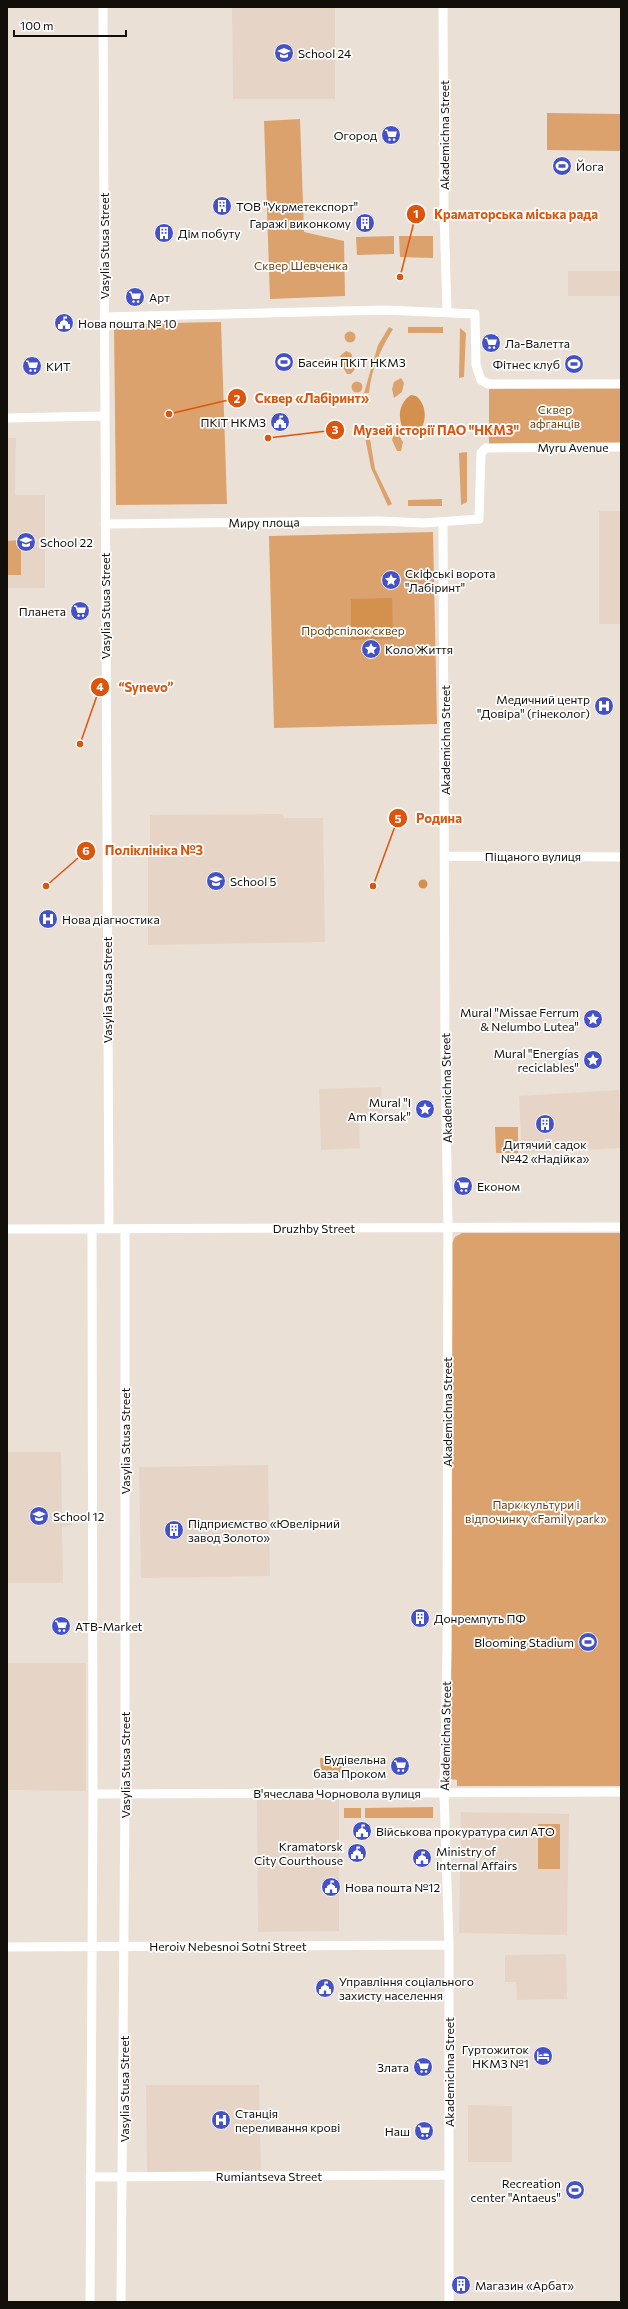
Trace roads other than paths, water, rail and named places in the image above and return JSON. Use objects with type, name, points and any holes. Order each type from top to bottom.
[{"type":"street","name":"Vasylia Stusa Street","points":[[103,7],[108,1229]]},
{"type":"street","name":"Akademichna Street","points":[[444,7],[444,212],[447,312]]},
{"type":"street","points":[[104,318],[384,310],[475,314],[476,365],[481,380],[488,384],[621,384]]},
{"type":"street","points":[[7,418],[104,416]]},
{"type":"street","name":"Myru Avenue","points":[[423,523],[479,519],[481,452],[486,448],[621,447]]},
{"type":"street","name":"Миру площа","points":[[105,524],[380,521],[423,523]]},
{"type":"street","name":"Akademichna Street","points":[[443,522],[445,1048],[448,1228],[447,1650],[444,1793],[449,1945],[449,2302]]},
{"type":"street","name":"Піщаного вулиця","points":[[445,856],[621,857]]},
{"type":"street","name":"Druzhby Street","points":[[7,1229],[621,1227]]},
{"type":"street","points":[[90,2302],[93,1794],[92,1229]]},
{"type":"street","name":"Vasylia Stusa Street","points":[[121,2302],[125,1794],[125,1229]]},
{"type":"street","name":"В'ячеслава Чорновола вулиця","points":[[93,1794],[621,1792]]},
{"type":"street","name":"Heroiv Nebesnoi Sotni Street","points":[[7,1947],[449,1945]]},
{"type":"street","name":"Rumiantseva Street","points":[[90,2178],[449,2175]]},
{"type":"place","name":"School 24","points":[[284,53]]},
{"type":"place","name":"Огород","points":[[391,135]]},
{"type":"place","name":"Йога","points":[[562,166]]},
{"type":"place","name":"ТОВ \"Укрметекспорт\"","points":[[222,206]]},
{"type":"place","name":"Гаражі виконкому","points":[[365,223]]},
{"type":"place","name":"Дім побуту","points":[[164,233]]},
{"type":"place","name":"Краматорська міська рада","points":[[400,277]]},
{"type":"place","name":"Арт","points":[[135,297]]},
{"type":"place","name":"Нова пошта № 10","points":[[64,323]]},
{"type":"place","name":"Ла-Валетта","points":[[491,343]]},
{"type":"place","name":"Басейн ПКіТ НКМЗ","points":[[284,362]]},
{"type":"place","name":"Фітнес клуб","points":[[574,364]]},
{"type":"place","name":"КИТ","points":[[32,366]]},
{"type":"place","name":"Сквер «Лабіринт»","points":[[169,414]]},
{"type":"place","name":"ПКіТ НКМЗ","points":[[280,422]]},
{"type":"place","name":"Музей історії ПАО \"НКМЗ\"","points":[[268,438]]},
{"type":"place","name":"School 22","points":[[26,542]]},
{"type":"place","name":"Скіфські ворота \"Лабіринт\"","points":[[391,580]]},
{"type":"place","name":"Планета","points":[[80,611]]},
{"type":"place","name":"Коло Життя","points":[[371,649]]},
{"type":"place","name":"Медичний центр \"Довіра\" (гінеколог)","points":[[604,706]]},
{"type":"place","name":"“Synevo”","points":[[80,744]]},
{"type":"place","name":"School 5","points":[[216,881]]},
{"type":"place","name":"Поліклініка №3","points":[[46,886]]},
{"type":"place","name":"Родина","points":[[373,886]]},
{"type":"place","name":"Нова діагностика","points":[[48,919]]},
{"type":"place","name":"Mural \"Missae Ferrum & Nelumbo Lutea\"","points":[[593,1019]]},
{"type":"place","name":"Mural \"Energías reciclables\"","points":[[593,1060]]},
{"type":"place","name":"Mural \"I Am Korsak\"","points":[[425,1109]]},
{"type":"place","name":"Дитячий садок №42 «Надійка»","points":[[545,1124]]},
{"type":"place","name":"Економ","points":[[463,1186]]},
{"type":"place","name":"School 12","points":[[39,1516]]},
{"type":"place","name":"Підприємство «Ювелірний завод Золото»","points":[[174,1530]]},
{"type":"place","name":"Донремпуть ПФ","points":[[420,1618]]},
{"type":"place","name":"ATB-Market","points":[[61,1626]]},
{"type":"place","name":"Blooming Stadium","points":[[588,1642]]},
{"type":"place","name":"Будівельна база Проком","points":[[400,1766]]},
{"type":"place","name":"Військова прокуратура сил АТО","points":[[362,1831]]},
{"type":"place","name":"Kramatorsk City Courthouse","points":[[357,1853]]},
{"type":"place","name":"Ministry of Internal Affairs","points":[[422,1858]]},
{"type":"place","name":"Нова пошта №12","points":[[331,1887]]},
{"type":"place","name":"Управління соціального захисту населення","points":[[325,1988]]},
{"type":"place","name":"Гуртожиток НКМЗ №1","points":[[543,2056]]},
{"type":"place","name":"Злата","points":[[423,2067]]},
{"type":"place","name":"Станція переливання крові","points":[[221,2120]]},
{"type":"place","name":"Наш","points":[[424,2131]]},
{"type":"place","name":"Recreation center \"Antaeus\"","points":[[575,2190]]},
{"type":"place","name":"Магазин «Арбат»","points":[[461,2285]]},
{"type":"park label","name":"Сквер Шевченка","points":[[301,265]]},
{"type":"park label","name":"Сквер афганців","points":[[555,416]]},
{"type":"park label","name":"Профспілок сквер","points":[[353,630]]},
{"type":"park label","name":"Парк культури і відпочинку «Family park»","points":[[536,1511]]}]
